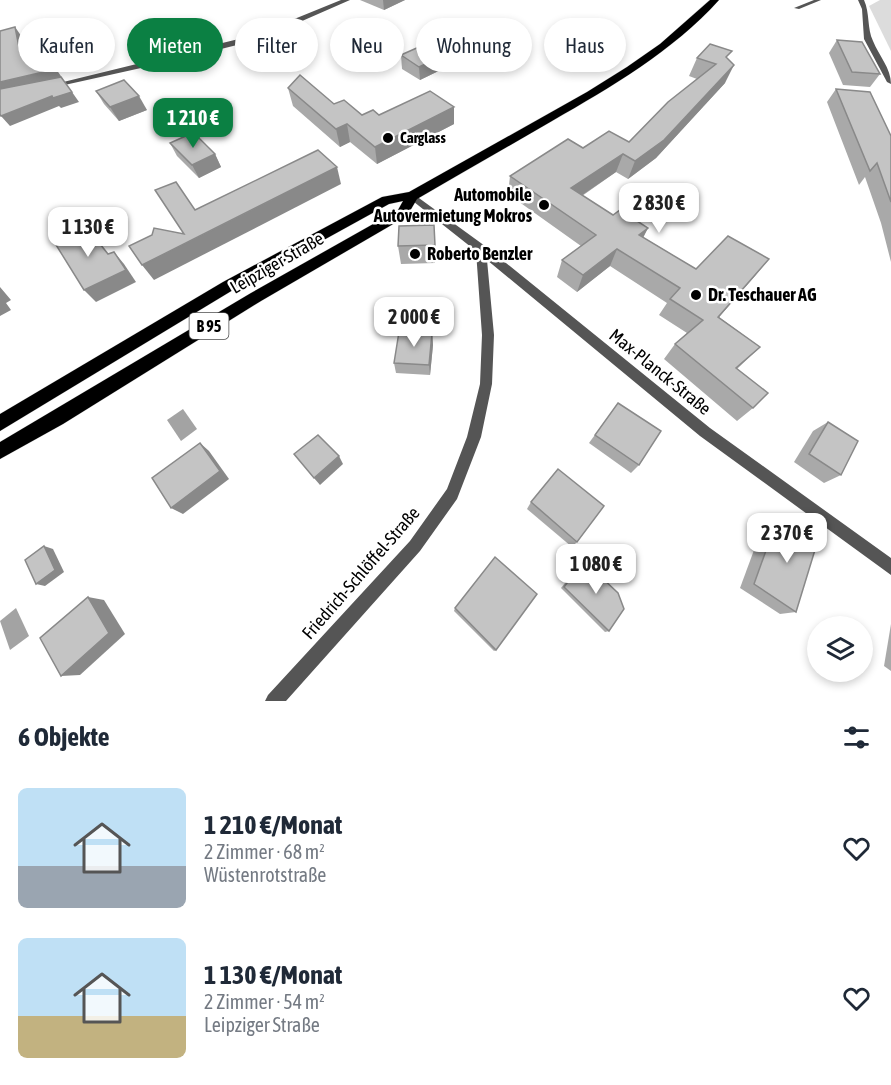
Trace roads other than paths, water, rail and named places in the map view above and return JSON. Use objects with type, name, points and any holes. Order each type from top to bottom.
[{"type":"main road","name":"Leipziger Straße","points":[[0,423],[228,286],[373,206],[386,200],[412,196],[591,94],[663,46],[715,0]]},
{"type":"main road","name":"Leipziger Straße","points":[[0,451],[57,419],[256,297],[404,213],[412,196]]},
{"type":"street","points":[[326,0],[337,4]]},
{"type":"street","points":[[44,88],[258,37],[347,0]]},
{"type":"street","points":[[861,0],[865,9],[868,39],[891,82]]},
{"type":"street","name":"Max-Planck-Straße","points":[[412,196],[481,249],[705,432],[891,567]]},
{"type":"street","name":"Friedrich-Schlöffel-Straße","points":[[274,701],[415,546],[452,494],[474,437],[486,384],[488,335],[481,249]]},
{"type":"lane","points":[[797,8],[819,0]]},
{"type":"place","name":"Carglass","points":[[388,138]]},
{"type":"place","name":"Automobile Autovermietung Mokros","points":[[544,205]]},
{"type":"place","name":"Roberto Benzler","points":[[415,254]]},
{"type":"place","name":"Dr. Teschauer AG","points":[[696,295]]}]
